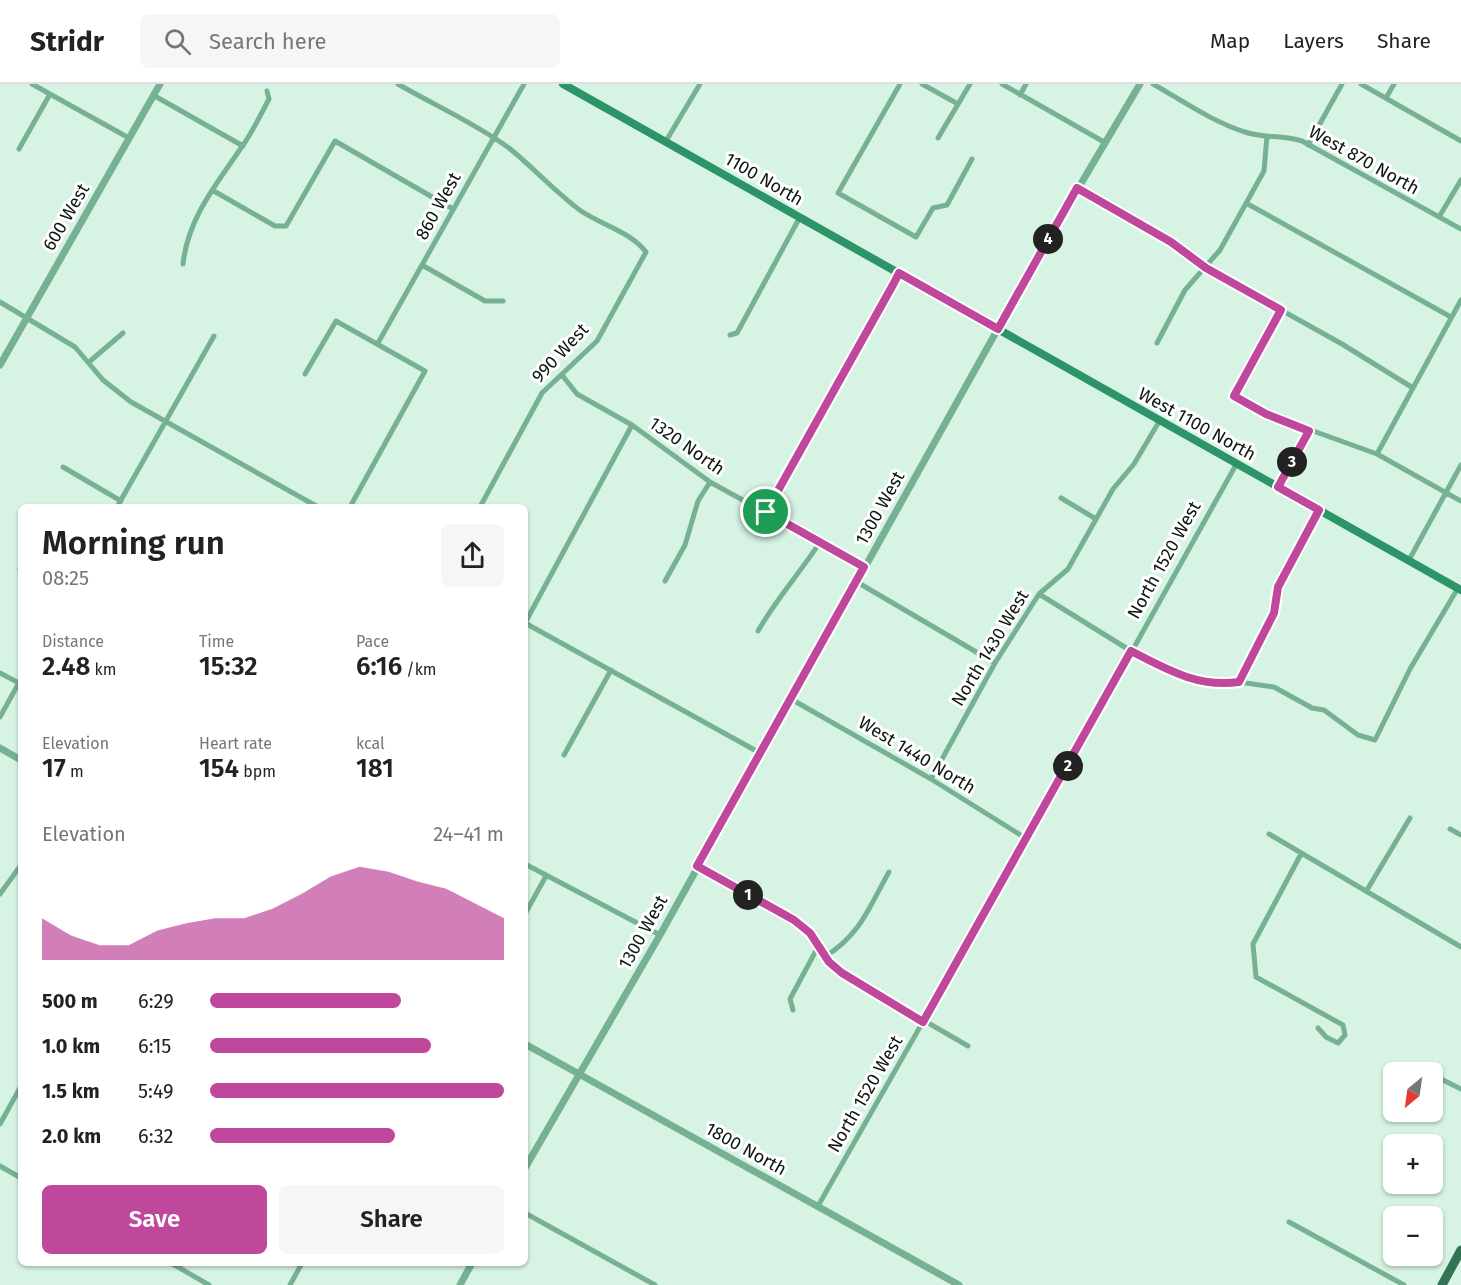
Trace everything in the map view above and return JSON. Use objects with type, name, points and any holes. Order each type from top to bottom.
[{"type":"main road","name":"1100 North","points":[[563,84],[950,302]]},
{"type":"main road","name":"West 1100 North","points":[[950,302],[1459,589]]},
{"type":"main road","points":[[1442,1285],[1461,1250]]},
{"type":"street","points":[[32,84],[129,138]]},
{"type":"street","name":"600 West","points":[[0,365],[160,84]]},
{"type":"street","points":[[398,84],[493,138]]},
{"type":"street","name":"860 West","points":[[378,343],[524,84]]},
{"type":"street","points":[[666,141],[700,84]]},
{"type":"street","points":[[900,84],[838,193],[916,237],[933,208],[946,206],[972,159]]},
{"type":"street","points":[[922,84],[958,104]]},
{"type":"street","points":[[938,138],[970,84]]},
{"type":"street","points":[[1002,84],[1104,142]]},
{"type":"street","points":[[1020,95],[1026,84]]},
{"type":"street","name":"1300 West","points":[[528,1163],[660,935],[1077,188],[1140,84]]},
{"type":"street","name":"West 870 North","points":[[1153,84],[1234,129],[1267,136],[1286,136],[1308,145],[1461,229]]},
{"type":"street","points":[[1308,145],[1342,84]]},
{"type":"street","points":[[1361,84],[1461,141]]},
{"type":"street","points":[[1386,98],[1394,84]]},
{"type":"street","points":[[183,264],[190,229],[212,190],[243,146],[269,99],[267,91]]},
{"type":"street","points":[[19,149],[50,94]]},
{"type":"street","points":[[153,95],[243,146]]},
{"type":"street","points":[[1157,343],[1185,290],[1220,250],[1264,171],[1267,136]]},
{"type":"street","name":"990 West","points":[[482,504],[542,393],[597,341],[646,252],[640,243],[587,215],[562,198],[510,149],[493,138]]},
{"type":"street","points":[[212,190],[275,226],[283,227],[290,223],[335,141],[453,209]]},
{"type":"street","points":[[1439,217],[1461,180]]},
{"type":"street","points":[[1077,188],[1171,242],[1206,268],[1413,388]]},
{"type":"street","points":[[1246,203],[1452,317]]},
{"type":"street","points":[[730,335],[737,333],[800,217]]},
{"type":"street","points":[[422,265],[485,301],[503,301]]},
{"type":"street","points":[[766,512],[899,273]]},
{"type":"street","points":[[1377,454],[1461,300]]},
{"type":"street","points":[[0,302],[75,347],[113,390],[313,504]]},
{"type":"street","points":[[1281,310],[1234,396],[1266,414],[1377,454],[1461,501]]},
{"type":"street","points":[[305,374],[336,321],[425,371],[352,504]]},
{"type":"street","points":[[89,362],[123,333]]},
{"type":"street","points":[[63,467],[119,504],[214,336]]},
{"type":"street","name":"1320 North","points":[[562,375],[577,394],[632,425],[710,482],[864,567]]},
{"type":"street","name":"North 1430 West","points":[[931,779],[995,663],[1039,594],[1068,569],[1113,489],[1134,464],[1160,420]]},
{"type":"street","points":[[528,617],[632,425]]},
{"type":"street","points":[[1278,487],[1309,431]]},
{"type":"street","name":"North 1520 West","points":[[818,1206],[1237,463]]},
{"type":"street","points":[[1409,560],[1461,465]]},
{"type":"street","points":[[665,581],[685,544],[698,501],[710,482]]},
{"type":"street","points":[[1061,498],[1096,519]]},
{"type":"street","points":[[1239,682],[1274,613],[1278,587],[1319,510]]},
{"type":"street","points":[[758,631],[776,600],[799,574],[820,542]]},
{"type":"street","points":[[857,582],[995,663]]},
{"type":"street","points":[[1039,594],[1131,651],[1179,676],[1203,683],[1239,682],[1274,687],[1312,708],[1324,710],[1358,735],[1375,740],[1410,669],[1459,589]]},
{"type":"street","points":[[528,625],[760,753]]},
{"type":"street","points":[[564,754],[611,670]]},
{"type":"street","points":[[0,673],[18,680]]},
{"type":"street","points":[[0,717],[18,685]]},
{"type":"street","name":"West 1440 North","points":[[791,699],[931,779],[1027,839]]},
{"type":"street","points":[[0,748],[18,758]]},
{"type":"street","points":[[1367,890],[1410,818]]},
{"type":"street","points":[[1450,829],[1461,835]]},
{"type":"street","points":[[1269,834],[1461,947]]},
{"type":"street","points":[[1301,854],[1253,944],[1256,977],[1343,1025],[1345,1035],[1338,1043],[1326,1037],[1318,1028]]},
{"type":"street","points":[[528,866],[660,935]]},
{"type":"street","points":[[697,866],[794,920],[842,973],[968,1046]]},
{"type":"street","points":[[0,894],[18,869]]},
{"type":"street","points":[[826,956],[846,944],[855,933],[889,872]]},
{"type":"street","points":[[528,909],[546,876]]},
{"type":"street","points":[[793,1010],[790,999],[819,945]]},
{"type":"street","name":"1800 North","points":[[528,1046],[959,1285]]},
{"type":"street","points":[[1443,1080],[1461,1089]]},
{"type":"street","points":[[0,1124],[18,1091]]},
{"type":"street","points":[[0,1166],[18,1176]]},
{"type":"street","points":[[528,1215],[655,1285]]},
{"type":"street","points":[[1289,1222],[1404,1285]]},
{"type":"street","points":[[176,1266],[209,1285]]},
{"type":"street","points":[[290,1285],[300,1266]]},
{"type":"street","points":[[460,1285],[470,1266]]},
{"type":"route","points":[[1077,188],[1171,242],[1206,268],[1281,310],[1234,396],[1266,414],[1309,431],[1278,487],[1319,510],[1278,587],[1274,613],[1239,682],[1203,683],[1179,676],[1131,651],[923,1022],[842,973],[829,962],[822,948],[810,933],[794,920],[697,866],[864,567],[766,512],[899,273],[998,329],[1077,188]]}]
